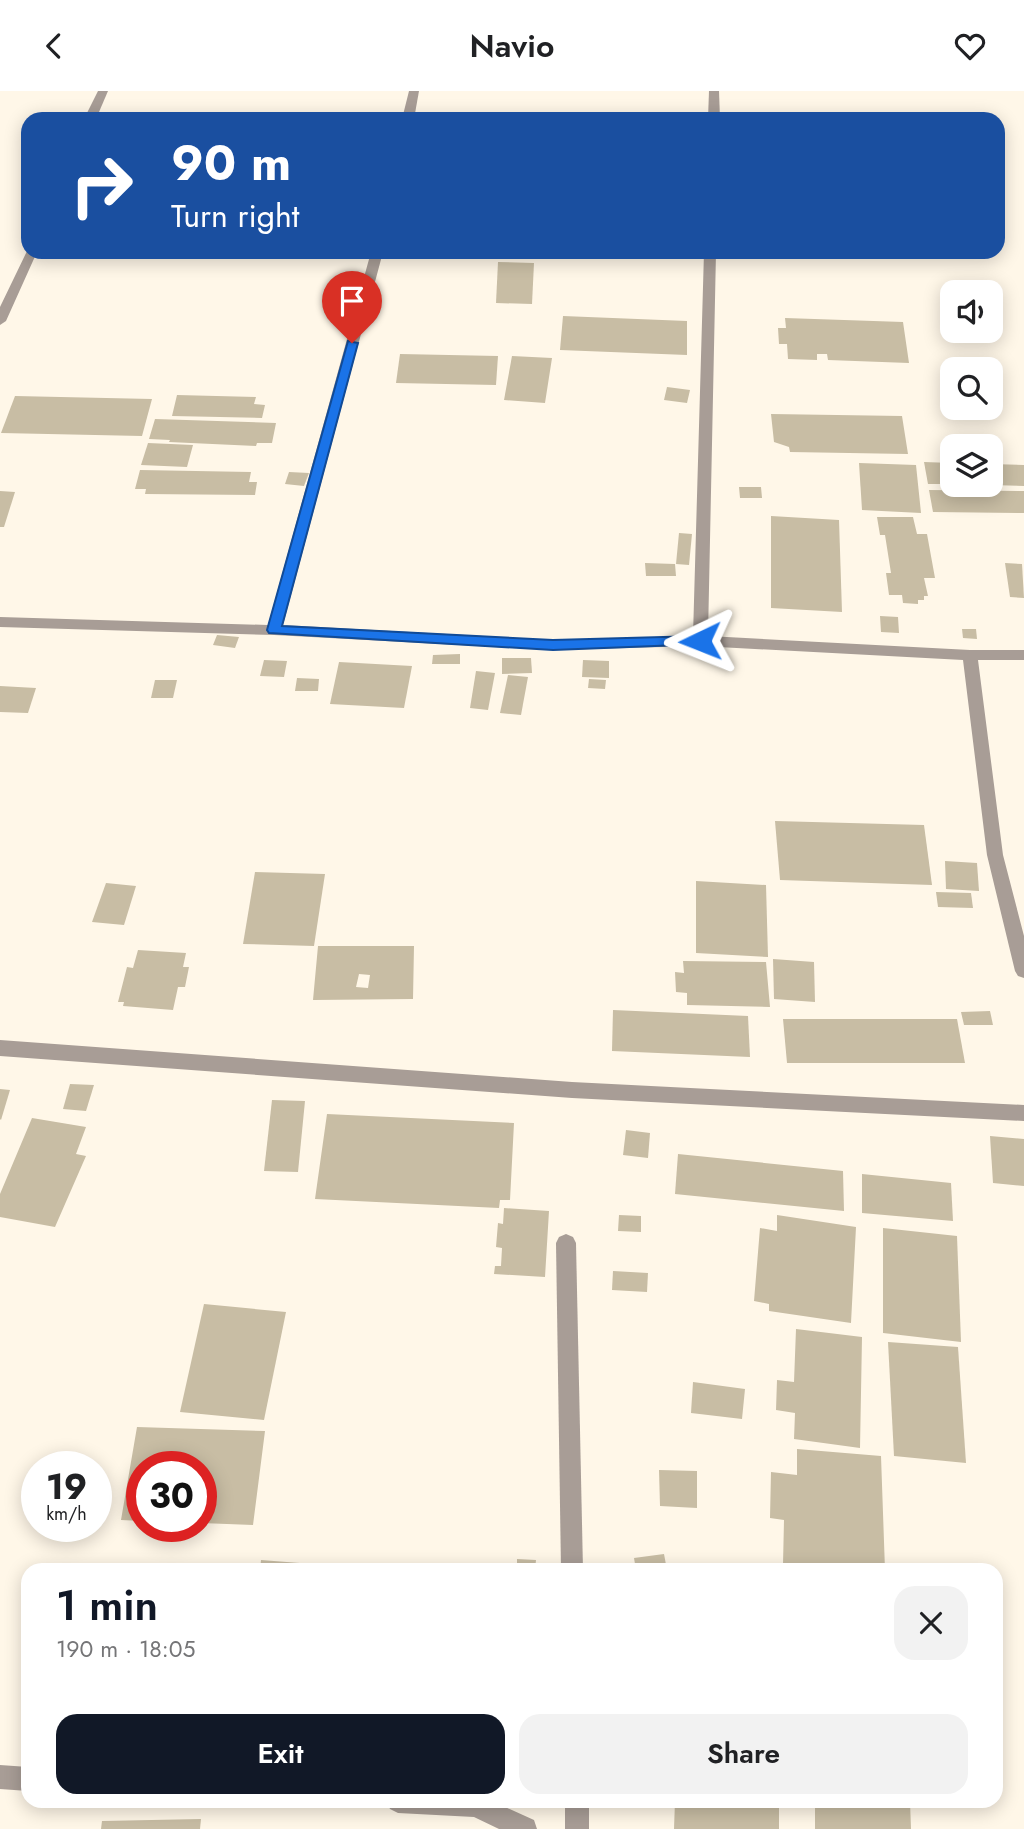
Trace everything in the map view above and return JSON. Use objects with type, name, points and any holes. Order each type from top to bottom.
[{"type":"street","points":[[93,112],[103,91]]},
{"type":"street","points":[[410,112],[414,91]]},
{"type":"street","points":[[714,91],[714,112]]},
{"type":"street","points":[[0,321],[28,259]]},
{"type":"street","points":[[274,630],[375,259]]},
{"type":"street","points":[[700,641],[710,259]]},
{"type":"street","points":[[0,622],[274,630],[553,645],[700,641],[970,655],[1024,655]]},
{"type":"street","points":[[970,655],[995,855],[1024,971]]},
{"type":"street","points":[[0,1048],[572,1090],[1024,1113]]},
{"type":"street","points":[[566,1243],[572,1563]]},
{"type":"street","points":[[0,1777],[21,1778]]},
{"type":"street","points":[[481,1808],[524,1829]]},
{"type":"street","points":[[577,1808],[577,1829]]},
{"type":"building","points":[[498,262],[534,263],[532,304],[496,303]]},
{"type":"building","points":[[563,316],[687,321],[687,355],[560,350]]},
{"type":"building","points":[[785,318],[903,322],[909,363],[828,360],[827,354],[817,354],[817,360],[788,359],[787,344],[779,344],[778,328],[786,328]]},
{"type":"building","points":[[400,354],[498,356],[496,385],[396,383]]},
{"type":"building","points":[[512,356],[552,358],[545,403],[504,400]]},
{"type":"building","points":[[667,387],[690,390],[687,403],[664,400]]},
{"type":"building","points":[[177,395],[256,397],[254,404],[265,405],[262,418],[172,416]]},
{"type":"building","points":[[15,396],[152,399],[142,436],[1,433]]},
{"type":"building","points":[[771,414],[902,416],[908,454],[790,452],[789,447],[774,442]]},
{"type":"building","points":[[155,419],[276,423],[272,443],[257,443],[256,446],[149,439]]},
{"type":"building","points":[[148,443],[193,445],[187,467],[141,465]]},
{"type":"building","points":[[924,462],[940,463],[940,484],[928,484]]},
{"type":"building","points":[[859,463],[916,465],[921,513],[862,510]]},
{"type":"building","points":[[1003,464],[1024,465],[1024,486],[1003,485]]},
{"type":"building","points":[[140,470],[251,472],[249,482],[257,482],[255,495],[145,494],[146,489],[135,489]]},
{"type":"building","points":[[289,472],[309,473],[304,486],[285,484]]},
{"type":"building","points":[[739,487],[761,487],[762,498],[740,498]]},
{"type":"building","points":[[929,490],[940,490],[940,497],[1003,497],[1003,491],[1024,491],[1024,513],[933,512]]},
{"type":"building","points":[[0,491],[15,492],[4,527],[0,527]]},
{"type":"building","points":[[771,516],[839,520],[842,612],[771,608]]},
{"type":"building","points":[[877,517],[913,517],[917,534],[927,534],[935,578],[924,578],[928,596],[924,596],[924,600],[918,600],[918,604],[903,603],[902,595],[889,595],[886,573],[891,573],[885,535],[880,535]]},
{"type":"building","points":[[679,533],[692,534],[689,565],[676,564]]},
{"type":"building","points":[[645,563],[675,564],[676,576],[646,576]]},
{"type":"building","points":[[1005,563],[1022,564],[1024,598],[1010,597]]},
{"type":"building","points":[[880,616],[898,617],[899,633],[881,632]]},
{"type":"building","points":[[962,629],[976,629],[977,639],[963,638]]},
{"type":"building","points":[[217,635],[239,637],[235,648],[213,645]]},
{"type":"building","points":[[460,654],[460,664],[432,664],[433,655]]},
{"type":"building","points":[[502,658],[531,658],[532,673],[502,674]]},
{"type":"building","points":[[264,660],[287,661],[284,677],[260,676]]},
{"type":"building","points":[[583,660],[609,661],[609,678],[582,677]]},
{"type":"building","points":[[339,662],[412,666],[404,708],[330,704]]},
{"type":"building","points":[[476,671],[495,673],[488,710],[470,708]]},
{"type":"building","points":[[508,675],[528,677],[521,715],[500,713]]},
{"type":"building","points":[[297,678],[319,679],[318,691],[295,691]]},
{"type":"building","points":[[589,679],[606,680],[605,689],[588,688]]},
{"type":"building","points":[[155,680],[177,680],[173,698],[151,698]]},
{"type":"building","points":[[0,686],[36,688],[28,713],[0,712]]},
{"type":"building","points":[[775,821],[924,825],[932,885],[780,880]]},
{"type":"building","points":[[945,861],[977,863],[979,891],[946,889]]},
{"type":"building","points":[[255,872],[325,874],[314,946],[243,944]]},
{"type":"building","points":[[696,881],[766,885],[768,957],[696,953]]},
{"type":"building","points":[[106,883],[136,886],[124,925],[92,922]]},
{"type":"building","points":[[936,892],[971,893],[973,908],[938,907]]},
{"type":"building","points":[[318,946],[414,946],[413,999],[313,1000]],"holes":[[[359,974],[370,975],[368,988],[356,987]]]},
{"type":"building","points":[[138,950],[186,953],[183,967],[189,967],[185,987],[178,987],[173,1010],[123,1006],[124,1002],[118,1002],[127,967],[133,968]]},
{"type":"building","points":[[773,959],[814,962],[815,1002],[774,999]]},
{"type":"building","points":[[683,961],[766,962],[770,1007],[687,1005],[687,993],[676,992],[675,972],[684,973]]},
{"type":"building","points":[[613,1010],[748,1016],[750,1057],[612,1051]]},
{"type":"building","points":[[990,1011],[993,1025],[964,1025],[961,1012]]},
{"type":"building","points":[[783,1019],[957,1019],[965,1063],[787,1063]]},
{"type":"building","points":[[70,1084],[94,1085],[86,1111],[63,1109]]},
{"type":"building","points":[[0,1089],[10,1090],[1,1120],[0,1119]]},
{"type":"building","points":[[272,1100],[305,1101],[298,1172],[264,1171]]},
{"type":"building","points":[[327,1114],[514,1123],[510,1200],[500,1200],[499,1208],[315,1199]]},
{"type":"building","points":[[32,1118],[86,1127],[76,1154],[86,1156],[55,1227],[0,1217],[0,1194]]},
{"type":"building","points":[[626,1130],[650,1133],[648,1158],[623,1155]]},
{"type":"building","points":[[990,1136],[1024,1139],[1024,1186],[993,1183]]},
{"type":"building","points":[[678,1154],[843,1171],[844,1211],[675,1194]]},
{"type":"building","points":[[862,1174],[951,1183],[953,1221],[862,1213]]},
{"type":"building","points":[[504,1208],[549,1211],[545,1277],[494,1274],[495,1266],[501,1266],[502,1248],[496,1247],[498,1223],[503,1224]]},
{"type":"building","points":[[619,1215],[641,1216],[641,1232],[618,1231]]},
{"type":"building","points":[[777,1215],[856,1227],[851,1323],[769,1311],[769,1304],[754,1301],[760,1228],[777,1231]]},
{"type":"building","points":[[883,1228],[957,1236],[961,1342],[883,1333]]},
{"type":"building","points":[[613,1271],[648,1273],[647,1292],[612,1290]]},
{"type":"building","points":[[204,1304],[286,1312],[264,1420],[180,1412]]},
{"type":"building","points":[[796,1329],[862,1337],[860,1448],[794,1439],[795,1413],[776,1410],[777,1380],[794,1382]]},
{"type":"building","points":[[888,1342],[958,1347],[966,1463],[894,1456]]},
{"type":"building","points":[[693,1382],[745,1389],[742,1419],[691,1413]]},
{"type":"building","points":[[137,1427],[265,1431],[253,1525],[217,1524],[217,1451],[133,1451]]},
{"type":"building","points":[[797,1449],[881,1456],[885,1563],[783,1563],[784,1520],[770,1518],[771,1472],[797,1475]]},
{"type":"building","points":[[659,1470],[697,1471],[697,1508],[660,1506]]},
{"type":"building","points":[[126,1491],[126,1520],[121,1520]]},
{"type":"building","points":[[664,1554],[666,1563],[635,1563],[634,1558]]},
{"type":"building","points":[[517,1559],[536,1560],[536,1563],[517,1563]]},
{"type":"building","points":[[261,1560],[300,1563],[261,1563]]},
{"type":"building","points":[[675,1808],[779,1808],[779,1829],[674,1829]]},
{"type":"building","points":[[815,1808],[910,1808],[911,1829],[815,1829]]},
{"type":"building","points":[[201,1819],[200,1829],[101,1829],[102,1821]]},
{"type":"route","points":[[352,343],[274,630],[553,645],[700,641]]}]
